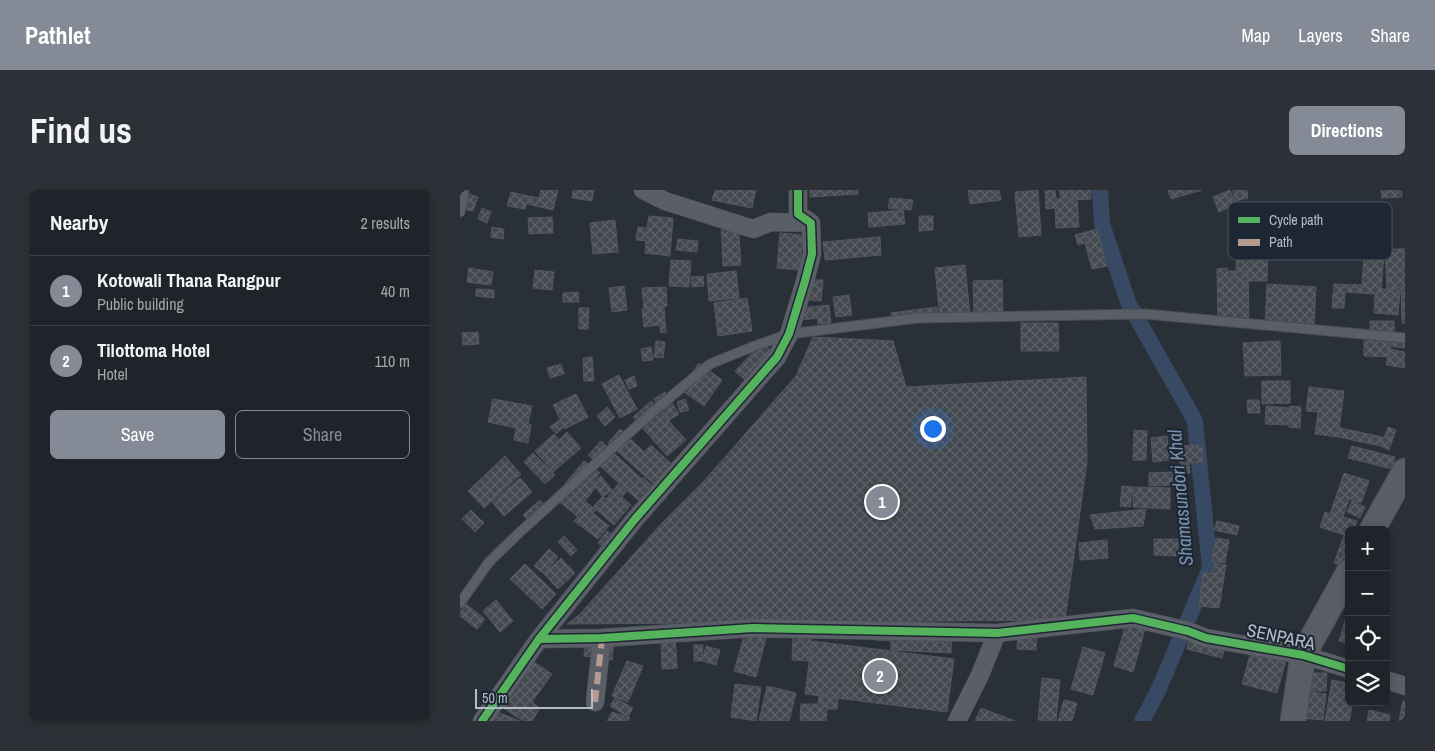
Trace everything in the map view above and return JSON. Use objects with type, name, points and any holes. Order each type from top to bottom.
[{"type":"street","points":[[643,190],[665,201],[753,229],[771,222],[811,222]]},
{"type":"street","points":[[798,190],[798,214],[811,222]]},
{"type":"street","points":[[482,721],[539,639],[635,519],[777,357],[789,334],[812,254],[811,222]]},
{"type":"street","points":[[1374,526],[1405,470]]},
{"type":"street","points":[[1293,721],[1302,656],[1345,579]]},
{"type":"street","name":"SENPARA","points":[[539,639],[602,638],[753,628],[997,633],[1133,618],[1188,631],[1206,638],[1302,656],[1345,668]]},
{"type":"street","points":[[957,721],[980,675],[997,633]]},
{"type":"street","points":[[594,702],[602,638]]},
{"type":"street","points":[[1390,681],[1405,686]]},
{"type":"lane","points":[[460,212],[464,190]]},
{"type":"lane","points":[[460,603],[489,562],[519,533],[649,415],[710,364],[789,334],[918,318],[1146,314],[1405,338]]},
{"type":"building","points":[[541,190],[558,190],[553,210],[527,204],[529,196],[539,198]]},
{"type":"building","points":[[573,190],[594,190],[592,201],[572,198]]},
{"type":"building","points":[[715,190],[756,190],[752,208],[712,200]]},
{"type":"building","points":[[810,190],[858,190],[858,194],[810,197]]},
{"type":"building","points":[[968,190],[999,190],[1001,200],[970,204]]},
{"type":"building","points":[[1038,190],[1041,235],[1019,237],[1015,192]]},
{"type":"building","points":[[1045,190],[1055,190],[1056,199],[1077,198],[1079,227],[1056,228],[1055,208],[1046,209]]},
{"type":"building","points":[[1059,190],[1071,190],[1072,197],[1061,198]]},
{"type":"building","points":[[1072,190],[1091,190],[1091,199],[1072,200]]},
{"type":"building","points":[[1168,190],[1202,190],[1171,199]]},
{"type":"building","points":[[1230,190],[1235,202],[1228,202],[1228,208],[1219,212],[1213,197]]},
{"type":"building","points":[[1233,190],[1247,190],[1248,198],[1235,201]]},
{"type":"building","points":[[1381,190],[1402,190],[1402,197],[1382,198]]},
{"type":"building","points":[[511,192],[528,196],[525,209],[507,206]]},
{"type":"building","points":[[469,194],[478,197],[473,211],[464,209]]},
{"type":"building","points":[[890,198],[913,200],[911,210],[888,208]]},
{"type":"building","points":[[482,208],[491,212],[487,223],[478,219]]},
{"type":"building","points":[[903,210],[905,224],[869,227],[868,213]]},
{"type":"building","points":[[649,216],[673,218],[670,256],[645,253],[646,241],[636,240],[638,227],[647,228]]},
{"type":"building","points":[[919,216],[933,216],[933,230],[919,231]]},
{"type":"building","points":[[552,217],[553,233],[529,234],[528,218]]},
{"type":"building","points":[[615,220],[618,252],[593,254],[590,223]]},
{"type":"building","points":[[738,221],[741,265],[723,266],[721,222]]},
{"type":"building","points":[[492,227],[504,229],[503,239],[491,237]]},
{"type":"building","points":[[1097,229],[1107,266],[1092,269],[1085,243],[1078,245],[1075,235]]},
{"type":"building","points":[[780,233],[803,235],[800,270],[777,268]]},
{"type":"building","points":[[880,237],[881,255],[825,260],[823,242]]},
{"type":"building","points":[[678,239],[698,241],[697,252],[676,250]]},
{"type":"building","points":[[1392,249],[1405,249],[1405,323],[1402,323],[1401,288],[1387,289],[1386,260],[1392,260]]},
{"type":"building","points":[[671,260],[691,261],[689,287],[669,286]]},
{"type":"building","points":[[1236,260],[1267,260],[1267,281],[1236,281]]},
{"type":"building","points":[[1364,260],[1383,260],[1381,289],[1400,290],[1398,315],[1374,313],[1375,294],[1345,292],[1344,308],[1332,308],[1334,284],[1362,285]]},
{"type":"building","points":[[965,265],[970,315],[940,318],[935,268]]},
{"type":"building","points":[[469,268],[493,272],[491,285],[467,282]]},
{"type":"building","points":[[1227,268],[1227,271],[1248,271],[1249,323],[1218,324],[1217,269]]},
{"type":"building","points":[[535,270],[554,272],[552,290],[533,288]]},
{"type":"building","points":[[736,271],[739,298],[709,301],[707,274]]},
{"type":"building","points":[[703,276],[704,286],[692,287],[691,277]]},
{"type":"building","points":[[809,280],[823,280],[821,301],[808,300]]},
{"type":"building","points":[[1002,280],[1003,311],[974,312],[973,281]]},
{"type":"building","points":[[1267,284],[1316,287],[1314,327],[1265,324]]},
{"type":"building","points":[[624,286],[627,310],[612,312],[609,288]]},
{"type":"building","points":[[666,287],[667,306],[644,308],[642,288]]},
{"type":"building","points":[[476,289],[494,290],[494,298],[476,296]]},
{"type":"building","points":[[578,292],[579,302],[563,302],[563,293]]},
{"type":"building","points":[[849,295],[852,315],[836,317],[833,297]]},
{"type":"building","points":[[747,298],[752,331],[718,336],[714,303]]},
{"type":"building","points":[[829,305],[831,323],[818,324],[818,318],[802,320],[801,308]]},
{"type":"building","points":[[664,307],[666,332],[661,333],[660,325],[644,327],[642,309]]},
{"type":"building","points":[[937,307],[938,317],[892,323],[891,313]]},
{"type":"building","points":[[579,308],[589,308],[588,329],[579,329]]},
{"type":"building","points":[[1370,321],[1394,321],[1394,334],[1370,334]]},
{"type":"building","points":[[1021,323],[1058,323],[1059,351],[1021,351]]},
{"type":"building","points":[[478,332],[479,344],[463,345],[462,333]]},
{"type":"building","points":[[1393,332],[1405,334],[1405,348],[1390,346]]},
{"type":"building","points":[[813,337],[893,341],[906,387],[1086,377],[1087,462],[1065,620],[567,624],[579,615],[661,524],[704,481],[796,376]]},
{"type":"building","points":[[1364,337],[1391,338],[1390,357],[1364,356]]},
{"type":"building","points":[[656,341],[665,342],[663,358],[654,357]]},
{"type":"building","points":[[1280,341],[1281,375],[1245,376],[1243,343]]},
{"type":"building","points":[[762,343],[773,352],[746,381],[735,371]]},
{"type":"building","points":[[651,347],[653,360],[643,361],[641,349]]},
{"type":"building","points":[[1389,349],[1405,352],[1405,368],[1386,365]]},
{"type":"building","points":[[592,357],[594,381],[584,381],[583,358]]},
{"type":"building","points":[[699,363],[722,380],[704,406],[680,389]]},
{"type":"building","points":[[561,364],[564,374],[550,378],[547,368]]},
{"type":"building","points":[[619,375],[637,409],[620,418],[602,384]]},
{"type":"building","points":[[634,376],[637,386],[629,389],[625,380]]},
{"type":"building","points":[[1262,381],[1290,381],[1290,403],[1262,404]]},
{"type":"building","points":[[1309,387],[1344,391],[1338,437],[1315,434],[1318,412],[1306,411]]},
{"type":"building","points":[[665,392],[679,414],[668,421],[654,399]]},
{"type":"building","points":[[576,394],[588,417],[565,429],[553,405]]},
{"type":"building","points":[[493,399],[532,406],[528,424],[531,425],[528,443],[514,440],[516,428],[488,422]]},
{"type":"building","points":[[685,399],[689,410],[680,412],[677,402]]},
{"type":"building","points":[[1247,400],[1259,400],[1260,413],[1248,413]]},
{"type":"building","points":[[651,401],[686,440],[667,456],[633,417]]},
{"type":"building","points":[[1266,406],[1289,408],[1288,425],[1265,424]]},
{"type":"building","points":[[1290,406],[1301,407],[1300,428],[1289,427]]},
{"type":"building","points":[[607,407],[615,417],[605,426],[597,416]]},
{"type":"building","points":[[559,420],[565,426],[556,434],[550,427]]},
{"type":"building","points":[[1388,427],[1396,430],[1389,450],[1381,446]]},
{"type":"building","points":[[1340,428],[1383,437],[1381,446],[1338,437]]},
{"type":"building","points":[[620,429],[644,452],[651,445],[673,465],[655,485],[608,443]]},
{"type":"building","points":[[1134,430],[1147,431],[1146,460],[1133,460]]},
{"type":"building","points":[[567,432],[581,448],[553,472],[535,451],[554,434],[559,440]]},
{"type":"building","points":[[1167,436],[1169,460],[1153,462],[1151,438]]},
{"type":"building","points":[[601,441],[642,479],[643,477],[656,489],[642,504],[588,455]]},
{"type":"building","points":[[1202,445],[1203,462],[1180,464],[1179,446]]},
{"type":"building","points":[[1352,446],[1395,457],[1392,469],[1348,458]]},
{"type":"building","points":[[533,453],[555,475],[545,484],[524,462]]},
{"type":"building","points":[[505,456],[521,474],[484,508],[468,491]]},
{"type":"building","points":[[584,461],[600,473],[591,484],[595,488],[585,501],[596,510],[593,513],[609,526],[598,539],[574,521],[578,517],[554,497]]},
{"type":"building","points":[[1189,464],[1190,473],[1181,474],[1180,465]]},
{"type":"building","points":[[1172,472],[1173,485],[1149,486],[1149,473]]},
{"type":"building","points":[[1344,473],[1369,481],[1361,503],[1349,499],[1343,517],[1357,521],[1355,526],[1345,526],[1345,567],[1334,563],[1344,535],[1320,527],[1325,512],[1330,514]]},
{"type":"building","points":[[601,476],[612,490],[603,497],[592,483]]},
{"type":"building","points":[[520,478],[532,492],[504,516],[492,502]]},
{"type":"building","points":[[618,484],[627,491],[622,497],[631,505],[614,525],[593,507],[603,496],[606,499]]},
{"type":"building","points":[[1122,486],[1133,487],[1130,507],[1120,506]]},
{"type":"building","points":[[1134,487],[1170,488],[1170,509],[1133,507]]},
{"type":"building","points":[[540,500],[548,510],[531,524],[523,515]]},
{"type":"building","points":[[1352,501],[1365,507],[1360,518],[1347,512]]},
{"type":"building","points":[[1146,509],[1143,526],[1095,529],[1090,515]]},
{"type":"building","points":[[471,510],[484,523],[475,532],[462,519]]},
{"type":"building","points":[[1217,521],[1239,526],[1237,535],[1214,530]]},
{"type":"building","points":[[607,531],[618,539],[610,551],[598,543]]},
{"type":"building","points":[[564,536],[577,550],[571,556],[558,542]]},
{"type":"building","points":[[1216,538],[1229,540],[1225,563],[1212,561]]},
{"type":"building","points":[[1154,539],[1178,539],[1178,556],[1154,555]]},
{"type":"building","points":[[1107,540],[1108,558],[1080,560],[1079,543]]},
{"type":"building","points":[[549,549],[558,557],[544,574],[534,566]]},
{"type":"building","points":[[561,558],[575,573],[558,589],[544,574]]},
{"type":"building","points":[[1215,563],[1226,565],[1219,608],[1199,606],[1203,573],[1213,574]]},
{"type":"building","points":[[525,564],[556,594],[542,609],[510,579]]},
{"type":"building","points":[[496,600],[513,621],[500,632],[483,611]]},
{"type":"building","points":[[466,604],[485,619],[477,629],[460,616],[460,612]]},
{"type":"building","points":[[1345,621],[1345,643],[1339,641]]},
{"type":"building","points":[[1126,623],[1145,629],[1133,672],[1114,666]]},
{"type":"building","points":[[876,624],[952,627],[951,653],[891,650],[891,641],[875,640]]},
{"type":"building","points":[[745,633],[766,638],[756,677],[734,671]]},
{"type":"building","points":[[1018,633],[1037,634],[1036,650],[1017,649]]},
{"type":"building","points":[[1190,633],[1226,641],[1222,658],[1187,649]]},
{"type":"building","points":[[675,634],[677,668],[662,669],[661,635]]},
{"type":"building","points":[[586,635],[614,638],[612,660],[584,656]]},
{"type":"building","points":[[793,636],[811,637],[810,661],[792,660]]},
{"type":"building","points":[[812,641],[954,659],[947,712],[805,694]]},
{"type":"building","points":[[694,645],[703,645],[702,661],[694,661]]},
{"type":"building","points":[[706,646],[720,650],[716,665],[702,661]]},
{"type":"building","points":[[1083,647],[1105,653],[1093,695],[1071,689]]},
{"type":"building","points":[[1251,651],[1286,660],[1277,693],[1242,684]]},
{"type":"building","points":[[525,656],[552,674],[532,702],[540,708],[532,721],[523,721],[493,701]]},
{"type":"building","points":[[627,661],[643,666],[628,702],[612,696]]},
{"type":"building","points":[[1307,673],[1327,673],[1326,691],[1306,691]]},
{"type":"building","points":[[1042,678],[1060,680],[1056,721],[1038,720]]},
{"type":"building","points":[[1332,680],[1345,682],[1345,706],[1352,706],[1349,721],[1325,721]]},
{"type":"building","points":[[735,684],[761,687],[756,721],[731,717]]},
{"type":"building","points":[[767,686],[796,693],[789,721],[759,721]]},
{"type":"building","points":[[1304,691],[1326,694],[1323,720],[1301,718]]},
{"type":"building","points":[[819,694],[838,695],[837,709],[827,709],[826,721],[800,721],[801,704],[818,704]]},
{"type":"building","points":[[615,698],[633,708],[628,717],[610,706]]},
{"type":"building","points":[[1064,700],[1077,703],[1072,721],[1058,721]]},
{"type":"building","points":[[1403,701],[1405,701],[1405,721],[1399,721]]},
{"type":"building","points":[[487,708],[520,721],[481,721]]},
{"type":"building","points":[[981,708],[1015,721],[975,721]]},
{"type":"building","points":[[1369,710],[1390,715],[1389,721],[1367,721]]},
{"type":"building","points":[[612,712],[630,718],[628,721],[607,721]]},
{"type":"waterway","name":"Shamasundori Khal","points":[[1100,190],[1102,224],[1128,302],[1195,421],[1210,568],[1158,691],[1142,721]]},
{"type":"marked path","points":[[595,702],[602,638]]},
{"type":"cycle path","points":[[482,721],[539,639],[635,519],[777,357],[789,334],[812,254],[811,223],[798,214],[798,190]]},
{"type":"cycle path","points":[[539,639],[602,638],[753,628],[997,633],[1133,618],[1188,631],[1206,638],[1303,655],[1345,668]]},
{"type":"place","name":"Kotowali Thana Rangpur","points":[[882,502]]},
{"type":"place","name":"Tilottoma Hotel","points":[[880,676]]}]
